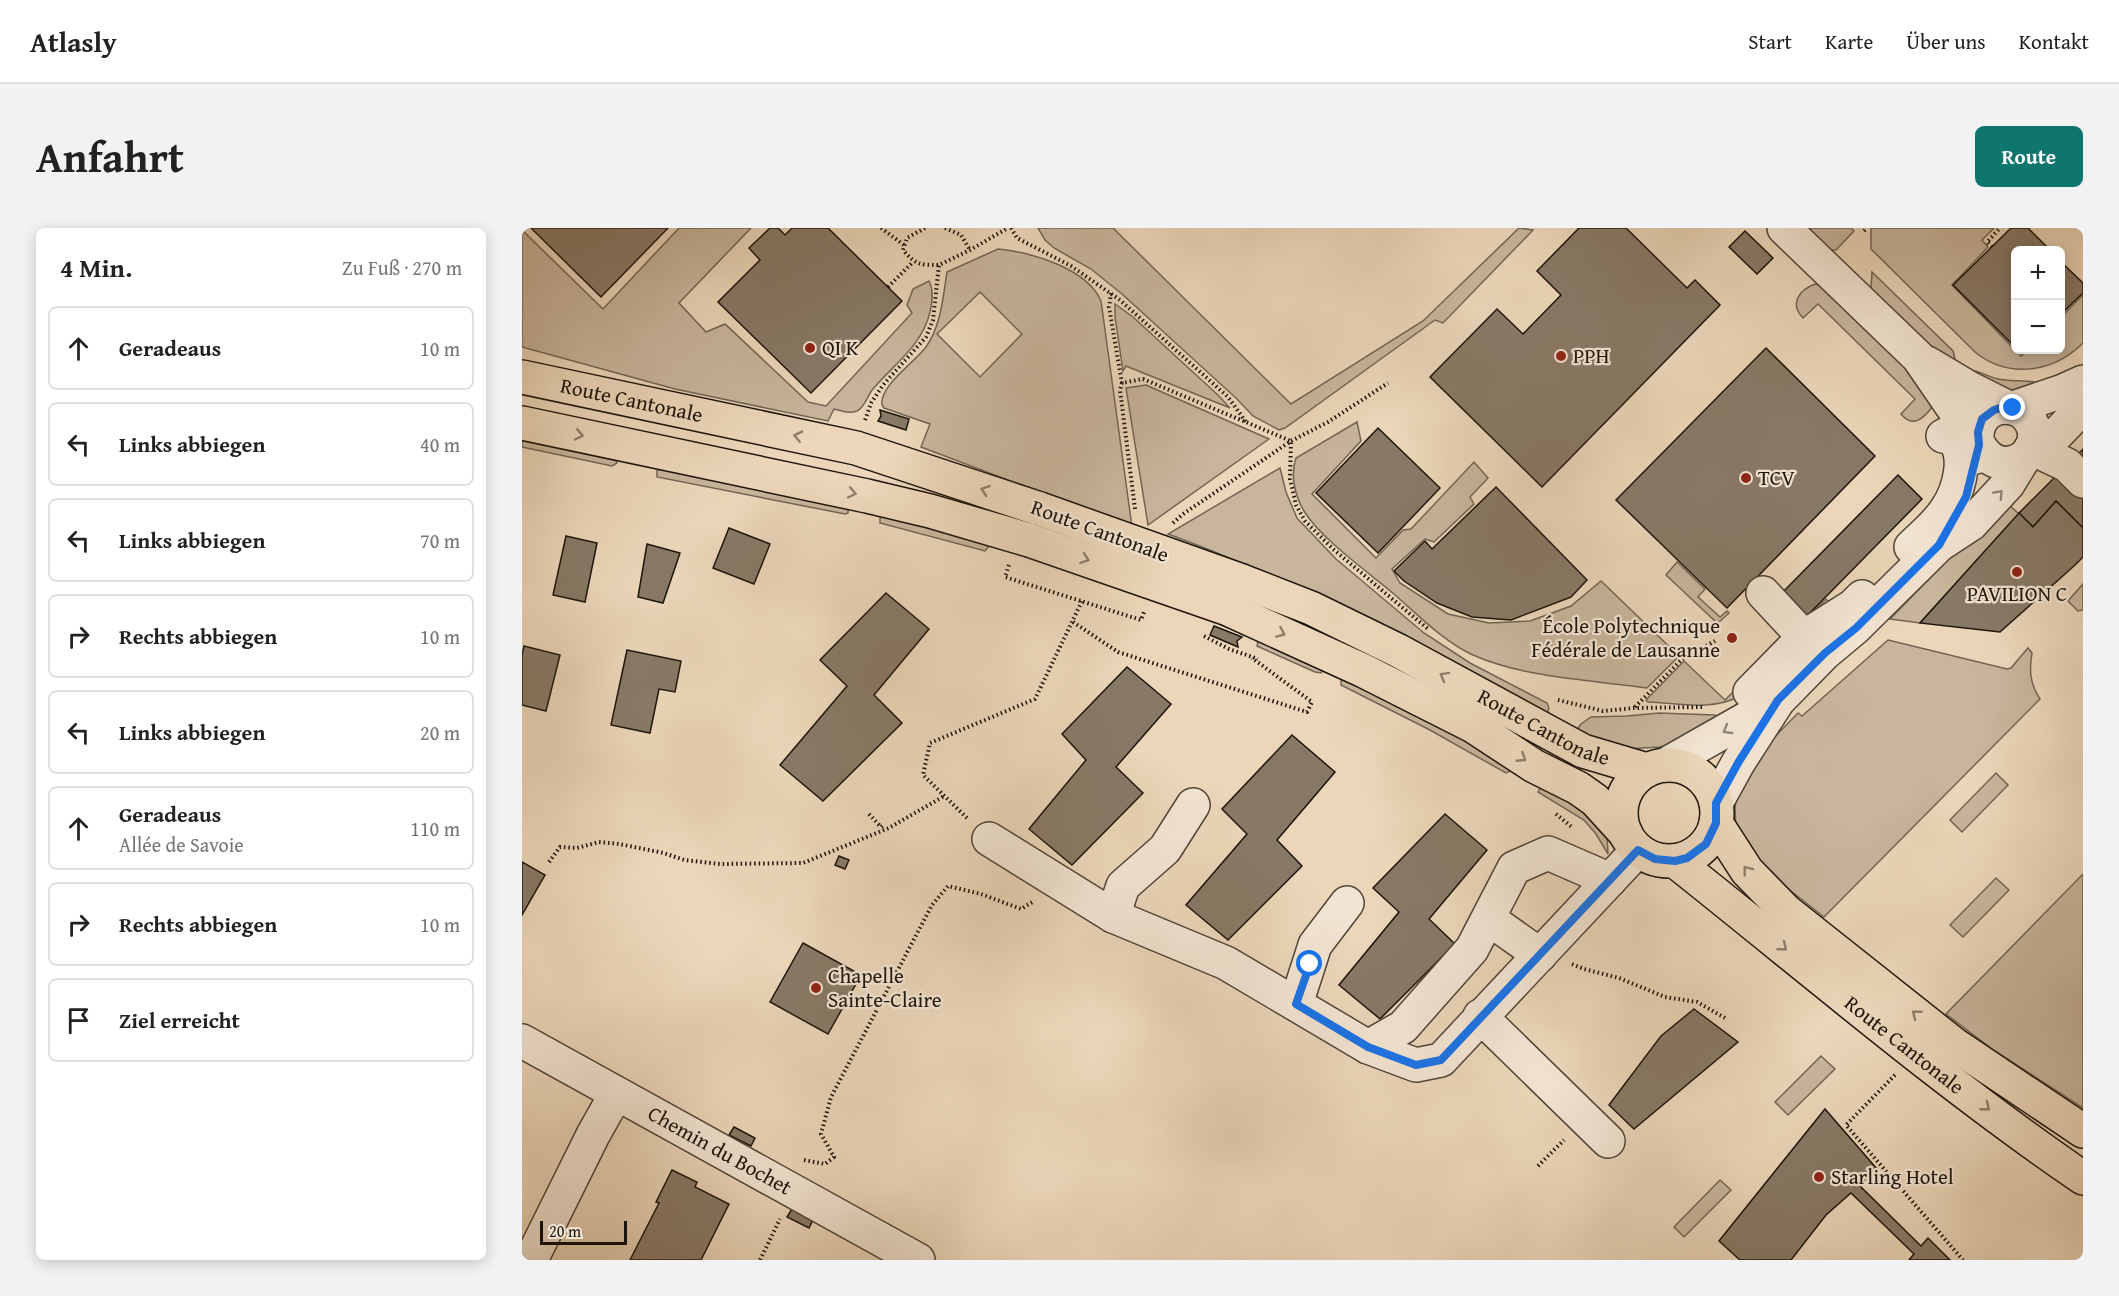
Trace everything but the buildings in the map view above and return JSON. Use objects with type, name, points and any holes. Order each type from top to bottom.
[{"type":"main road","name":"Route Cantonale","points":[[522,377],[856,448],[1040,509],[1235,595],[1362,670],[1473,726],[1595,800],[1632,842]]},
{"type":"main road","name":"Route Cantonale","points":[[522,423],[930,511],[1019,558],[1311,608],[1389,646],[1583,751],[1656,768]]},
{"type":"main road","points":[[1656,768],[1684,768],[1694,772],[1708,785],[1716,813],[1712,834],[1701,848],[1687,858],[1675,861],[1655,859],[1632,842],[1621,813],[1625,793],[1631,783],[1656,768]]},
{"type":"main road","name":"Route Cantonale","points":[[1716,813],[1747,871],[1786,911],[1955,1045],[2073,1124]]},
{"type":"main road","name":"Route Cantonale","points":[[1675,861],[1899,1040],[2039,1148],[2083,1178]]},
{"type":"street","points":[[1784,228],[1917,357],[1988,458],[1994,462],[2009,464],[2027,453],[2056,435],[2083,407]]},
{"type":"street","points":[[1656,768],[1764,696],[1856,628],[1939,545],[1971,524],[2008,484],[2027,453],[2034,434],[2030,420],[2020,411],[1969,388],[1917,357]]},
{"type":"street","points":[[1939,545],[1966,497],[1978,442],[1979,425],[1987,414],[2000,408],[2010,408],[2063,392],[2083,382]]},
{"type":"street","points":[[1716,813],[1764,696],[1804,637],[1853,606],[1944,513],[1958,485],[1962,462],[1961,454],[1952,437],[1947,434],[1943,436]]},
{"type":"street","points":[[2027,453],[2067,465],[2083,481]]},
{"type":"street","points":[[1763,593],[1804,637]]},
{"type":"street","points":[[1113,916],[1123,886],[1165,849],[1193,805]]},
{"type":"street","points":[[989,839],[1113,916],[1226,963],[1368,1047],[1416,1065],[1441,1060],[1610,880],[1632,842]]},
{"type":"street","points":[[1368,1047],[1403,1027],[1472,949],[1514,868],[1548,853],[1610,880]]},
{"type":"street","points":[[1296,1004],[1315,945],[1347,903]]},
{"type":"street","points":[[1488,919],[1540,955]]},
{"type":"street","points":[[1480,1016],[1608,1141]]},
{"type":"street","name":"Chemin du Bochet","points":[[522,1041],[918,1260]]},
{"type":"street","points":[[531,1260],[616,1094]]},
{"type":"path","points":[[881,228],[904,246]]},
{"type":"path","points":[[925,228],[907,238],[903,250],[913,262],[923,265],[939,265],[1009,228],[1017,238],[1071,266],[1111,293],[1228,397],[1246,422]]},
{"type":"path","points":[[945,228],[962,235],[970,250]]},
{"type":"path","points":[[1992,247],[1987,242],[2000,228]]},
{"type":"path","points":[[888,287],[913,262]]},
{"type":"path","points":[[864,424],[875,396],[926,337],[933,320],[939,265]]},
{"type":"path","points":[[1111,293],[1109,307],[1122,383],[1120,390],[1136,520]]},
{"type":"path","points":[[1122,383],[1143,379],[1291,441]]},
{"type":"path","points":[[1171,525],[1183,514],[1291,441],[1328,422],[1388,383]]},
{"type":"path","points":[[1291,441],[1290,479],[1296,505],[1305,521],[1332,549],[1431,631]]},
{"type":"path","points":[[1019,558],[1005,577],[1142,620]]},
{"type":"path","points":[[989,839],[922,775],[930,742],[1035,699],[1082,601]]},
{"type":"path","points":[[1145,609],[1153,612]]},
{"type":"path","points":[[1073,622],[1118,652],[1307,712],[1312,702],[1250,657]]},
{"type":"path","points":[[1195,631],[1229,649],[1271,662]]},
{"type":"path","points":[[1634,708],[1683,659],[1715,641]]},
{"type":"path","points":[[1548,697],[1603,711],[1680,706],[1723,708],[1764,696]]},
{"type":"path","points":[[549,862],[560,847],[577,848],[599,842],[720,864],[803,863],[889,828],[944,796]]},
{"type":"path","points":[[1553,812],[1581,836]]},
{"type":"path","points":[[868,814],[881,827],[884,824]]},
{"type":"path","points":[[793,1158],[825,1164],[834,1157],[821,1134],[831,1097],[932,905],[948,886],[981,894],[1021,909],[1038,898]]},
{"type":"path","points":[[1540,955],[1562,959],[1584,969],[1619,978],[1665,998],[1697,1002],[1727,1019]]},
{"type":"path","points":[[1901,1069],[1846,1125],[1964,1260]]},
{"type":"path","points":[[760,1260],[783,1214]]},
{"type":"shaded area","points":[[679,228],[751,228],[679,303],[706,332],[725,324],[808,402],[826,406],[912,313],[907,305],[913,289],[929,281],[932,300],[926,324],[914,345],[873,389],[860,409],[846,412],[834,409],[828,421],[675,389],[522,347],[522,230],[603,309]]},
{"type":"shaded area","points":[[1038,228],[1113,228],[1291,404],[1423,321],[1519,228],[1533,230],[1443,323],[1435,320],[1285,428],[1279,430],[1253,416],[1122,294],[1091,269],[1054,248],[1045,240]]},
{"type":"shaded area","points":[[1808,228],[1851,228],[1854,231],[1836,250],[1830,250]]},
{"type":"shaded area","points":[[1871,228],[1994,228],[1982,240],[1988,247],[1952,285],[2011,346],[2011,354],[2021,356],[2023,354],[2065,354],[2065,313],[2083,295],[2083,343],[2058,361],[2030,369],[2016,369],[1988,361],[1975,352],[1871,249]]},
{"type":"shaded area","points":[[998,249],[1026,254],[1056,264],[1084,279],[1094,289],[1101,301],[1132,527],[921,447],[930,424],[884,408],[882,405],[886,390],[931,339],[941,311],[947,272]],"holes":[[[980,292],[1022,334],[980,377],[937,334]]]},
{"type":"shaded area","points":[[1872,272],[1953,351],[1955,359],[1952,366],[1947,364],[1871,289]]},
{"type":"shaded area","points":[[1815,284],[1820,285],[1931,391],[1933,406],[1922,418],[1910,421],[1901,414],[1915,399],[1818,304],[1803,318],[1799,313],[1796,303],[1800,294]]},
{"type":"shaded area","points":[[1115,304],[1133,317],[1230,408],[1126,366],[1123,371]]},
{"type":"shaded area","points":[[1970,370],[1998,379],[2041,384],[2035,391],[2010,391],[1963,372]]},
{"type":"shaded area","points":[[1146,385],[1269,439],[1148,525],[1126,388]]},
{"type":"shaded area","points":[[1357,422],[1361,441],[1312,494],[1376,558],[1403,530],[1411,529],[1474,462],[1488,478],[1470,497],[1474,504],[1434,542],[1425,539],[1392,569],[1400,583],[1448,614],[1489,623],[1530,621],[1571,606],[1601,581],[1679,656],[1647,688],[1514,669],[1462,650],[1442,636],[1333,544],[1312,522],[1298,499],[1294,485],[1296,458]]},
{"type":"shaded area","points":[[522,438],[615,458],[617,463],[612,466],[522,447]]},
{"type":"shaded area","points":[[660,467],[843,506],[848,513],[657,477]]},
{"type":"shaded area","points":[[1280,468],[1286,492],[1297,518],[1336,559],[1424,633],[1470,663],[1547,703],[1549,708],[1547,715],[1313,595],[1168,534]]},
{"type":"shaded area","points":[[2005,501],[2019,514],[1920,623],[1890,619]]},
{"type":"shaded area","points":[[884,516],[950,532],[989,546],[985,551],[880,523],[880,518]]},
{"type":"shaded area","points":[[1677,562],[1705,589],[1698,597],[1720,617],[1727,611],[1729,613],[1719,622],[1716,622],[1666,575]]},
{"type":"shaded area","points":[[2083,584],[2083,610],[2078,611],[2068,601]]},
{"type":"shaded area","points":[[1826,599],[1838,611],[1738,697],[1706,705],[1683,705],[1646,700],[1684,661],[1725,700]]},
{"type":"shaded area","points":[[1888,640],[2007,669],[2011,668],[2028,648],[2032,653],[2032,682],[2040,699],[1824,917],[1754,862],[1736,829],[1735,807],[1738,790],[1759,753],[1798,713],[1802,716]]},
{"type":"shaded area","points":[[1258,641],[1326,667],[1321,673],[1315,672],[1257,646]]},
{"type":"shaded area","points":[[1345,678],[1425,717],[1516,769],[1506,773],[1430,730],[1341,685],[1341,681]]},
{"type":"shaded area","points":[[1659,713],[1715,715],[1721,721],[1675,743],[1660,747],[1625,749],[1575,732],[1591,717]]},
{"type":"shaded area","points":[[1996,773],[2008,785],[1962,832],[1950,820]]},
{"type":"shaded area","points":[[1543,783],[1572,796],[1607,836],[1608,854],[1584,820],[1538,792]]},
{"type":"shaded area","points":[[2083,874],[2083,1108],[1992,1049],[1946,1014]]},
{"type":"shaded area","points":[[1996,878],[2009,890],[1963,937],[1950,925]]},
{"type":"shaded area","points":[[1821,1056],[1835,1069],[1788,1115],[1775,1102]]},
{"type":"shaded area","points":[[1720,1180],[1731,1190],[1684,1237],[1674,1227]]},
{"type":"place","name":"QI K","points":[[810,348]]},
{"type":"place","name":"PPH","points":[[1561,356]]},
{"type":"place","name":"TCV","points":[[1746,478]]},
{"type":"place","name":"PAVILION C","points":[[2017,572]]},
{"type":"place","name":"École Polytechnique Fédérale de Lausanne","points":[[1732,638]]},
{"type":"place","name":"Chapelle Sainte-Claire","points":[[816,988]]},
{"type":"place","name":"Starling Hotel","points":[[1819,1177]]},
{"type":"route","points":[[1310,964],[1296,1004],[1368,1047],[1416,1065],[1441,1060],[1638,850],[1655,859],[1675,861],[1687,858],[1706,844],[1716,823],[1716,803],[1778,700],[1825,653],[1856,628],[1939,545],[1966,497],[1979,445],[1977,439],[1982,419],[1994,410],[2013,408]]}]
